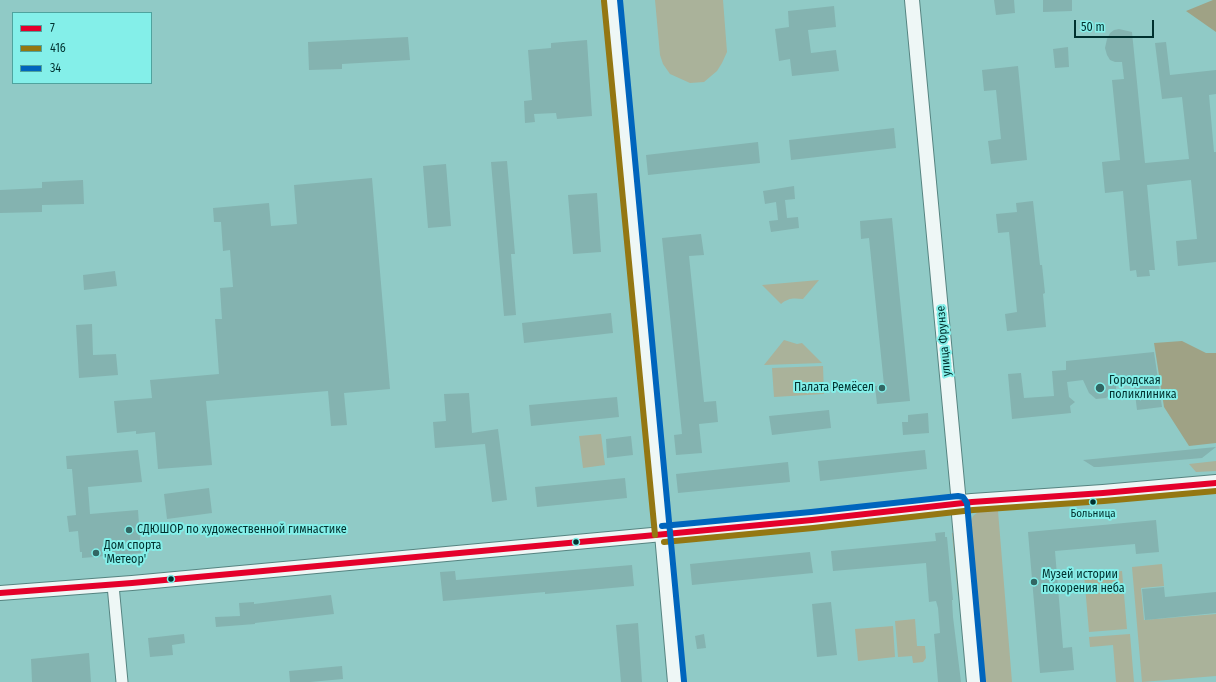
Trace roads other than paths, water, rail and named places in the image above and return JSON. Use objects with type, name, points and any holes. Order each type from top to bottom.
[{"type":"main road","points":[[676,682],[663,534],[959,504],[1216,483]]},
{"type":"main road","name":"улица Фрунзе","points":[[959,504],[975,682]]},
{"type":"street","points":[[0,593],[113,585],[663,534],[612,0]]},
{"type":"street","name":"улица Фрунзе","points":[[912,0],[959,504]]},
{"type":"street","points":[[113,585],[122,682]]},
{"type":"place","name":"Палата Ремёсел","points":[[882,388]]},
{"type":"place","name":"Городская поликлиника","points":[[1100,388]]},
{"type":"place","name":"Больница","points":[[1093,502]]},
{"type":"place","name":"СДЮШОР по художественной гимнастике","points":[[129,530]]},
{"type":"place","name":"Дом спорта 'Метеор'","points":[[96,553]]},
{"type":"place","name":"Музей истории покорения неба","points":[[1034,582]]}]
